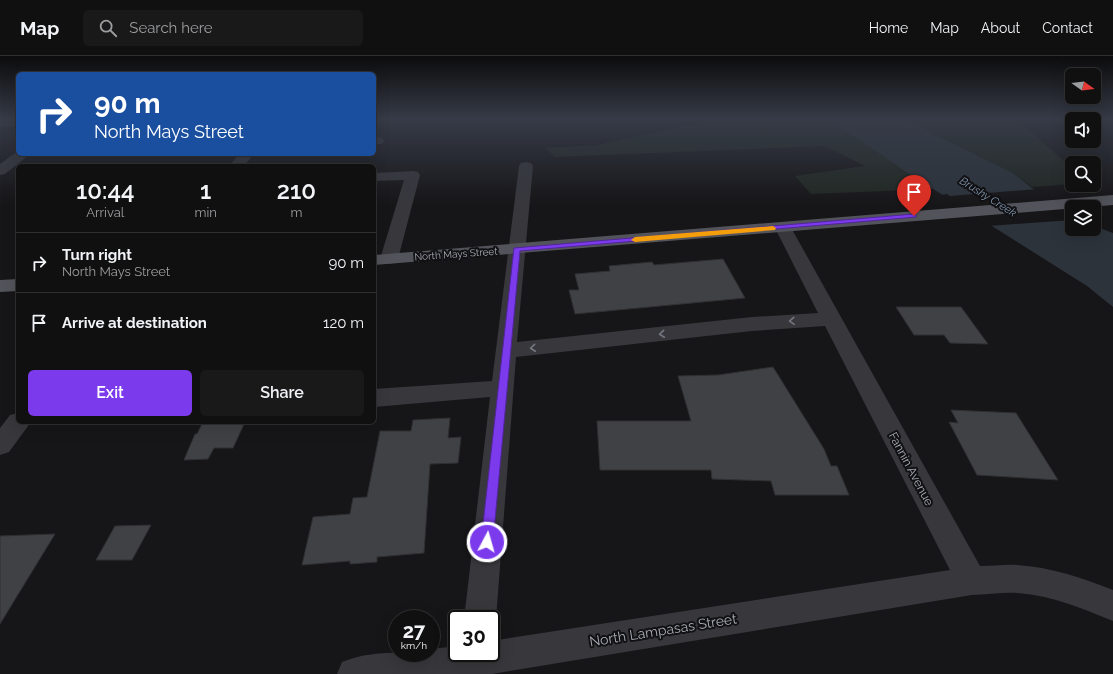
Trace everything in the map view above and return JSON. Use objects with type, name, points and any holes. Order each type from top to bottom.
[{"type":"main road","name":"North Mays Street","points":[[382,259],[783,228],[883,218],[1113,200]]},
{"type":"main road","points":[[0,286],[16,285]]},
{"type":"street","points":[[0,172],[20,156]]},
{"type":"street","points":[[238,164],[245,156]]},
{"type":"street","points":[[481,610],[516,249],[526,166]]},
{"type":"street","points":[[376,177],[413,176],[382,259]]},
{"type":"street","name":"Fannin Avenue","points":[[783,228],[830,319],[972,581]]},
{"type":"street","points":[[506,351],[752,324],[830,319]]},
{"type":"street","points":[[376,398],[502,388]]},
{"type":"street","points":[[0,445],[17,424]]},
{"type":"street","points":[[972,581],[1018,579],[1079,592],[1113,606]]},
{"type":"street","name":"North Lampasas Street","points":[[500,658],[972,581]]},
{"type":"street","name":"North Lampasas Street","points":[[354,674],[476,662]]},
{"type":"shaded area","points":[[546,148],[549,148],[780,148],[555,157]]},
{"type":"shaded area","points":[[829,148],[872,148],[934,189],[811,194],[795,176],[865,166]]},
{"type":"shaded area","points":[[962,148],[1049,148],[1065,162],[1065,185],[1032,187],[1013,173]]},
{"type":"water","name":"Brushy Creek","points":[[871,148],[962,148],[1013,173],[1032,188],[1065,209],[1065,236],[1101,236],[1101,229],[1113,233],[1113,307],[1087,286],[908,173]]},
{"type":"pier","points":[[1038,189],[1065,206],[1065,220],[988,226],[940,195],[947,194],[950,196]]},
{"type":"building","points":[[723,259],[745,298],[575,314],[569,290],[579,290],[575,274],[610,271],[609,266],[652,262],[654,265]]},
{"type":"building","points":[[896,307],[961,307],[988,344],[950,343],[944,335],[914,335]]},
{"type":"building","points":[[773,367],[824,449],[831,466],[837,466],[849,495],[775,495],[771,481],[712,479],[711,470],[600,470],[597,421],[691,421],[678,376],[718,375]]},
{"type":"building","points":[[951,410],[1016,413],[1058,480],[977,475],[949,422],[958,423]]},
{"type":"building","points":[[450,418],[448,438],[461,437],[458,463],[430,464],[424,553],[377,557],[377,562],[350,564],[350,561],[302,565],[313,517],[350,514],[353,498],[367,497],[380,431],[411,431],[413,420]]},
{"type":"building","points":[[202,424],[244,424],[233,448],[214,448],[208,459],[184,460],[195,434],[197,434]]},
{"type":"building","points":[[151,525],[132,560],[96,560],[115,526]]},
{"type":"building","points":[[55,534],[0,624],[0,536]]},
{"type":"slow traffic","points":[[635,240],[773,228]]},
{"type":"route","points":[[487,542],[516,249],[914,216]]}]
